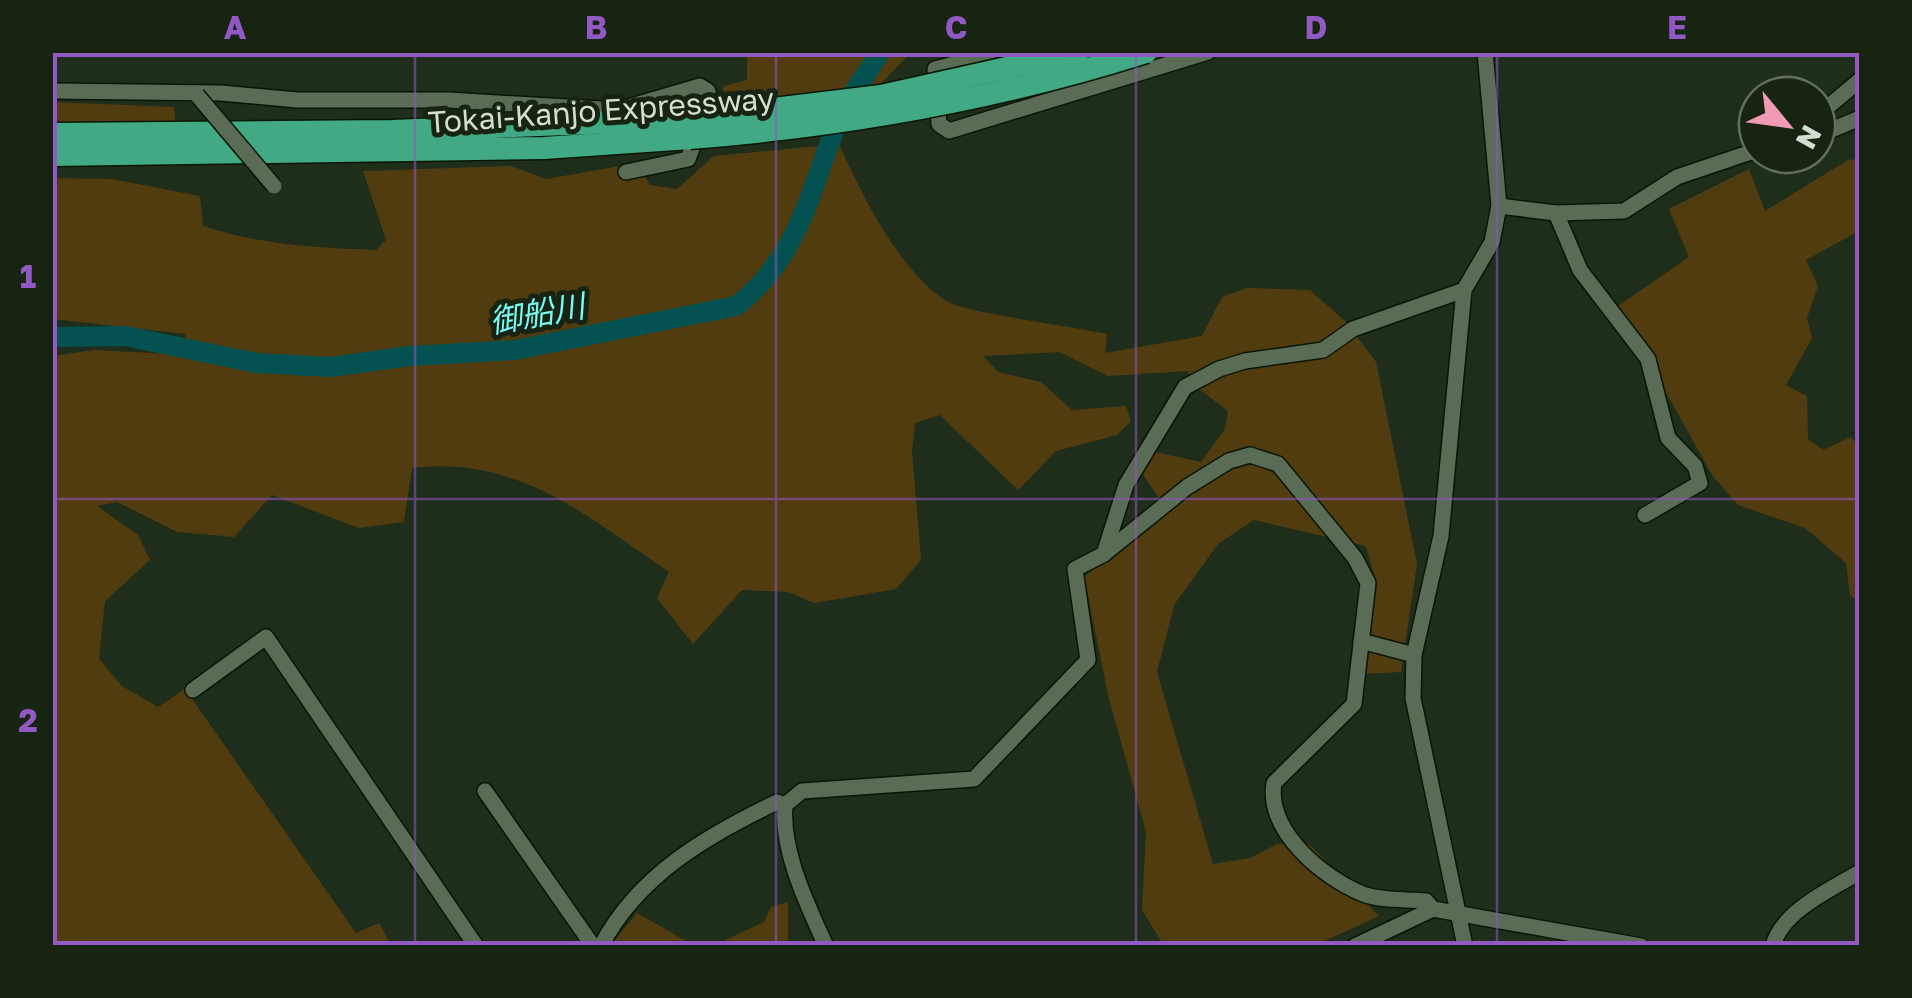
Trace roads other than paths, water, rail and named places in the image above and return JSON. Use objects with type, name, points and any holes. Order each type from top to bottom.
[{"type":"highway","name":"Tokai-Kanjo Expressway","points":[[52,155],[544,148],[689,129],[881,96],[1078,52]]},
{"type":"highway","name":"Tokai-Kanjo Expressway","points":[[52,134],[689,129],[899,112],[1032,84],[1146,52]]},
{"type":"street","points":[[1000,52],[934,69],[940,124],[949,131],[1122,82],[1208,52]]},
{"type":"street","points":[[1118,52],[1122,82]]},
{"type":"street","points":[[1465,946],[1413,698],[1414,655],[1441,536],[1464,290],[1492,242],[1499,206],[1484,52]]},
{"type":"street","points":[[1837,99],[1860,80]]},
{"type":"street","points":[[52,91],[448,100],[618,110],[700,86],[708,91],[710,102],[688,159],[626,172]]},
{"type":"street","points":[[197,95],[274,186]]},
{"type":"street","points":[[1499,206],[1556,213],[1624,211],[1677,177],[1737,157]]},
{"type":"street","points":[[1556,213],[1580,270],[1648,358],[1668,438],[1695,466],[1700,483],[1645,515]]},
{"type":"street","points":[[1104,554],[1126,485],[1185,387],[1219,368],[1245,361],[1323,350],[1353,329],[1464,290]]},
{"type":"street","points":[[826,946],[807,904],[784,824],[786,804],[802,791],[974,780],[1088,660],[1075,569],[1104,554],[1187,487],[1230,461],[1250,454],[1278,464],[1355,558],[1368,583],[1354,704],[1285,769],[1274,783],[1271,798],[1285,826],[1316,868],[1366,895],[1426,901],[1433,909]]},
{"type":"street","points":[[194,690],[266,638],[476,946]]},
{"type":"street","points":[[1361,641],[1414,655]]},
{"type":"street","points":[[486,791],[597,946],[636,894],[710,834],[778,802],[786,804]]},
{"type":"street","points":[[1773,946],[1777,929],[1788,918],[1860,872]]},
{"type":"street","points":[[1355,946],[1433,909],[1641,946]]},
{"type":"waterway","name":"御船川","points":[[52,337],[125,336],[256,363],[331,367],[409,356],[515,350],[736,306],[758,287],[789,244],[843,111],[880,52]]}]
